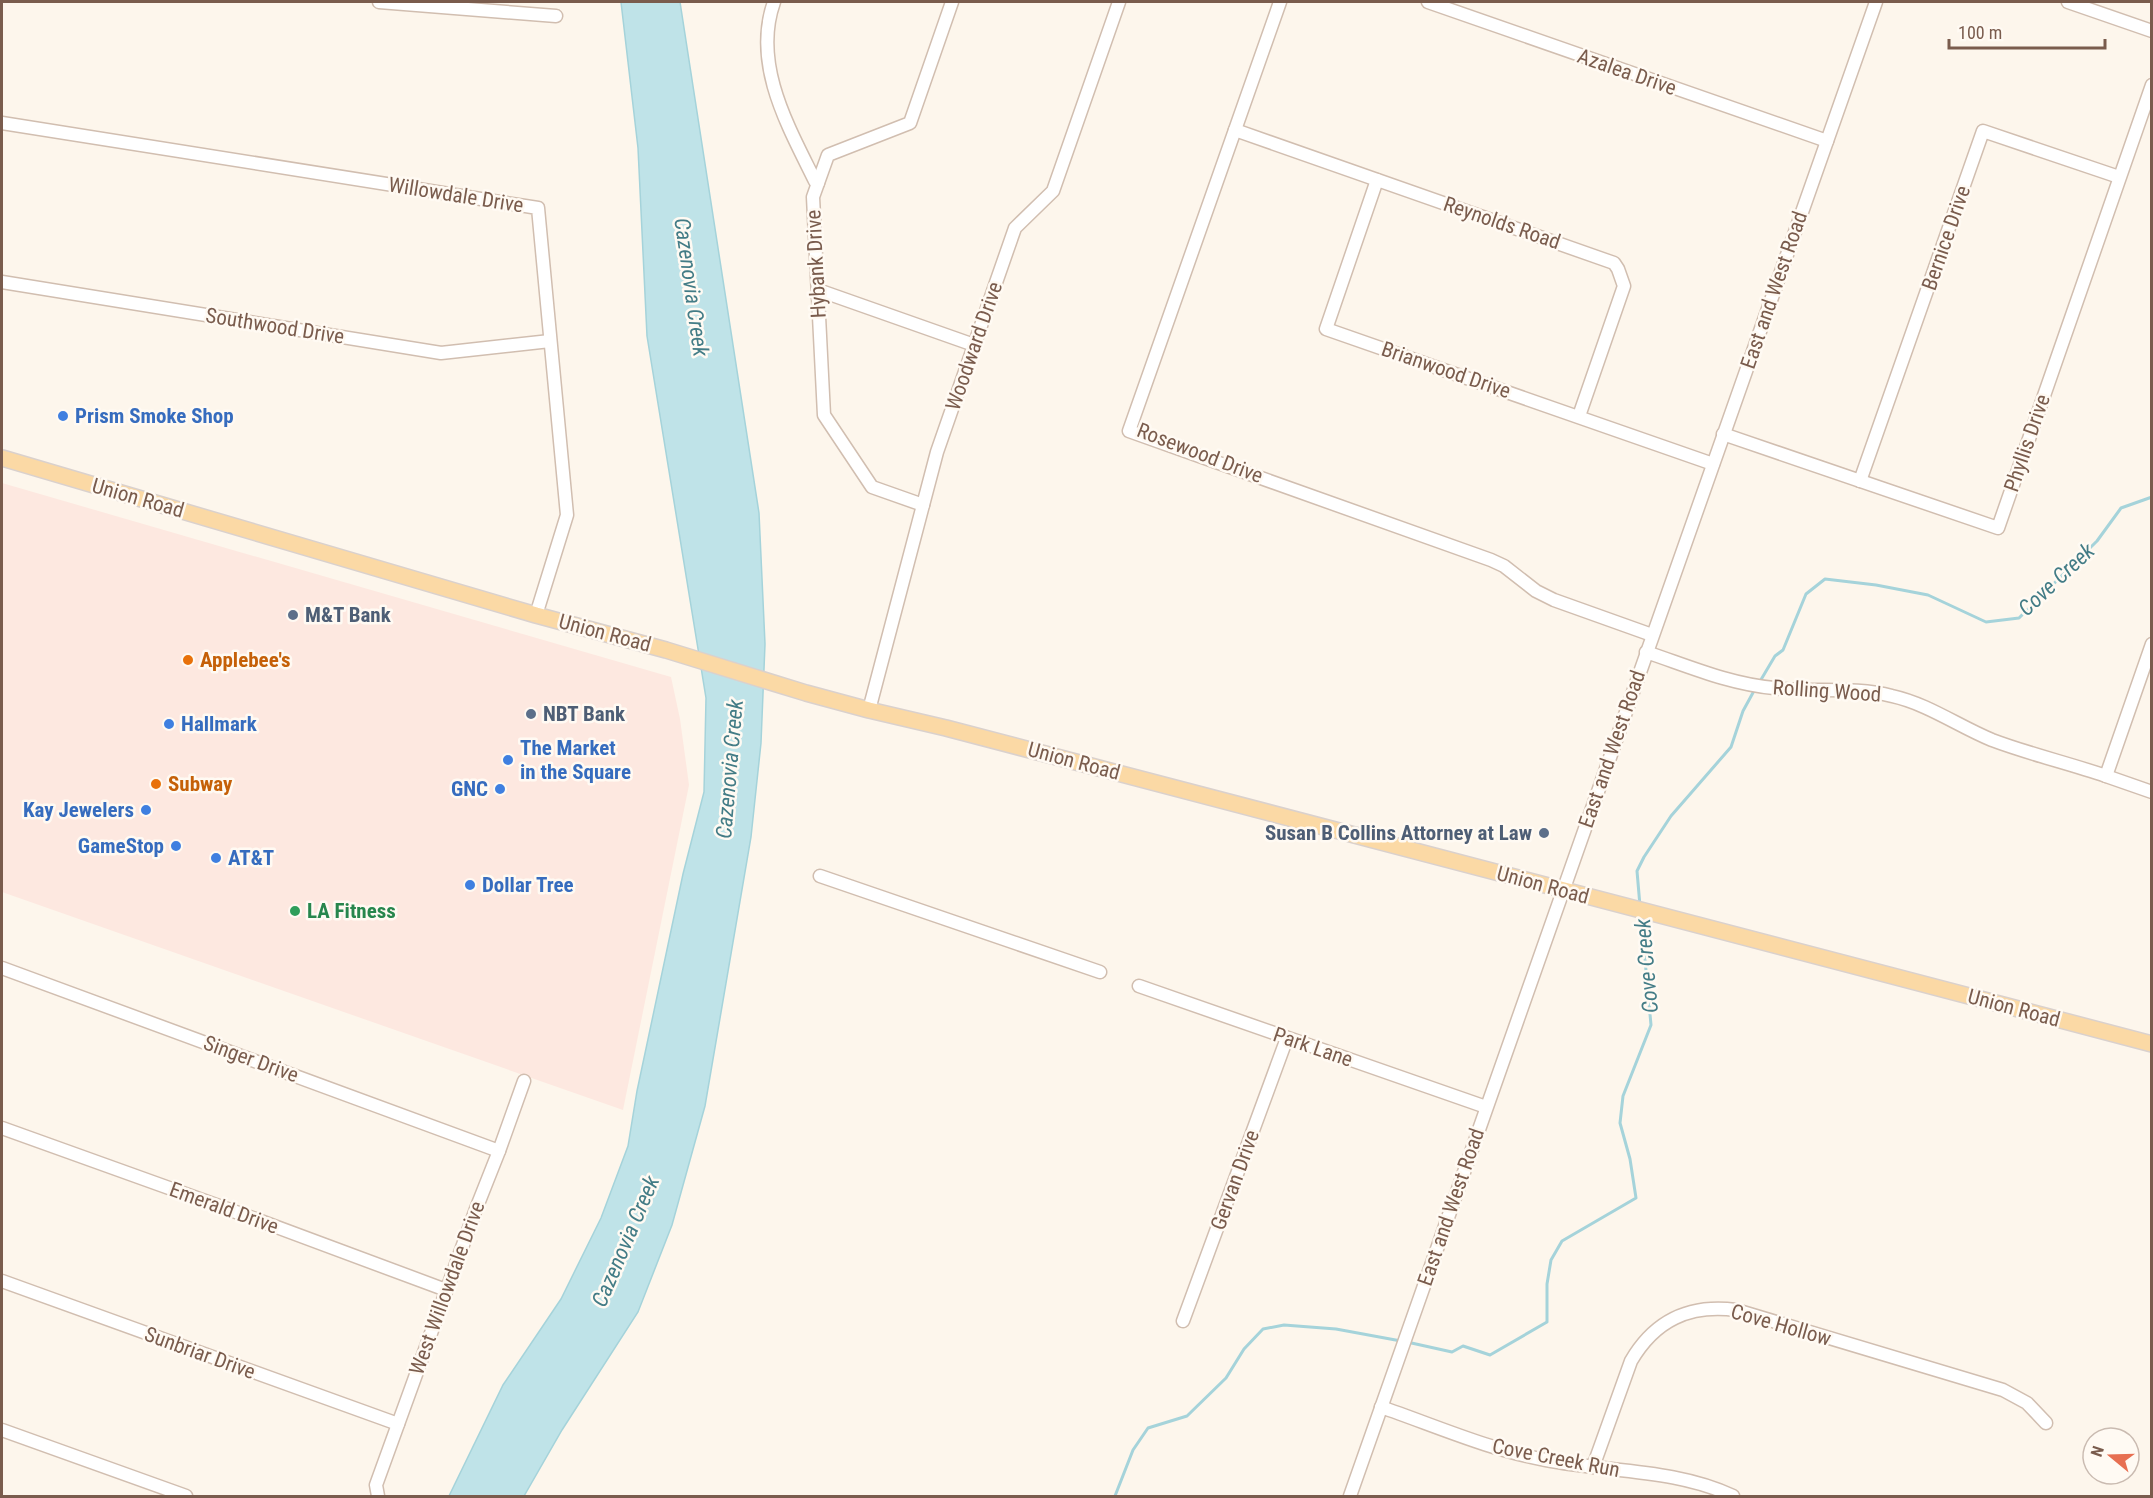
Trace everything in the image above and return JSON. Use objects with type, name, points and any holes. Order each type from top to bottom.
[{"type":"main road","name":"Union Road","points":[[2,458],[869,710],[957,730],[2151,1044]]},
{"type":"street","points":[[379,2],[556,16]]},
{"type":"street","points":[[774,2],[767,30],[767,46],[774,88],[782,112],[818,183]]},
{"type":"street","name":"Hybank Drive","points":[[923,506],[872,487],[824,415],[813,197],[828,155],[910,123],[952,2]]},
{"type":"street","name":"Woodward Drive","points":[[869,710],[937,452],[1015,228],[1053,191],[1119,2]]},
{"type":"street","name":"Rosewood Drive","points":[[1280,2],[1129,431],[1491,560],[1504,566],[1536,591],[1554,600],[1652,635]]},
{"type":"street","name":"Azalea Drive","points":[[1428,2],[1827,141]]},
{"type":"street","name":"East and West Road","points":[[1350,1497],[1876,2]]},
{"type":"street","points":[[2068,2],[2151,31]]},
{"type":"street","name":"Phyllis Drive","points":[[1724,434],[1998,528],[2151,85]]},
{"type":"street","name":"Willowdale Drive","points":[[2,123],[538,208],[567,515],[536,615]]},
{"type":"street","name":"Reynolds Road","points":[[1235,130],[1614,264],[1624,286],[1579,416]]},
{"type":"street","name":"Bernice Drive","points":[[1860,481],[1983,131],[2119,177]]},
{"type":"street","name":"Brianwood Drive","points":[[1377,180],[1326,329],[1713,464]]},
{"type":"street","name":"Southwood Drive","points":[[2,282],[441,353],[550,341]]},
{"type":"street","points":[[818,291],[974,345]]},
{"type":"street","points":[[2106,776],[2151,644]]},
{"type":"street","name":"Rolling Wood","points":[[1647,652],[1752,686],[1777,689],[1855,690],[1895,696],[1923,706],[1990,739],[2151,792]]},
{"type":"street","points":[[820,876],[1100,972]]},
{"type":"street","name":"Singer Drive","points":[[2,968],[499,1151]]},
{"type":"street","name":"Park Lane","points":[[1139,986],[1486,1107]]},
{"type":"street","name":"Gervan Drive","points":[[1183,1322],[1287,1038]]},
{"type":"street","name":"West Willowdale Drive","points":[[378,1497],[376,1485],[524,1081]]},
{"type":"street","name":"Emerald Drive","points":[[2,1128],[446,1290]]},
{"type":"street","name":"Sunbriar Drive","points":[[2,1281],[398,1424]]},
{"type":"street","name":"Cove Hollow","points":[[1593,1467],[1631,1362],[1640,1347],[1664,1323],[1681,1315],[1707,1309],[1736,1310],[2003,1390],[2027,1403],[2046,1423]]},
{"type":"street","name":"Cove Creek Run","points":[[1382,1407],[1497,1448],[1547,1461],[1677,1479],[1702,1485],[1733,1497]]},
{"type":"street","points":[[2,1430],[186,1497]]},
{"type":"shaded area","points":[[2,483],[671,677],[680,719],[689,785],[623,1110],[2,892]]},
{"type":"water","name":"Cazenovia Creek","points":[[621,2],[680,2],[759,513],[765,644],[761,743],[751,837],[705,1106],[672,1225],[638,1312],[562,1430],[524,1496],[449,1496],[503,1385],[561,1299],[601,1218],[628,1146],[637,1091],[683,874],[704,792],[706,698],[647,336],[638,148]]},
{"type":"waterway","name":"Cove Creek","points":[[1759,683],[1775,656],[1783,650],[1806,594],[1825,579],[1876,585],[1928,595],[1986,622],[2019,618],[2097,541],[2121,508],[2152,497]]},
{"type":"waterway","name":"Cove Creek","points":[[1640,906],[1637,871],[1644,857],[1671,816],[1731,747],[1743,711],[1755,689]]},
{"type":"waterway","name":"Cove Creek","points":[[1407,1342],[1452,1352],[1463,1346],[1490,1355],[1547,1322],[1547,1284],[1551,1260],[1562,1241],[1636,1198],[1630,1159],[1620,1123],[1623,1096],[1651,1025],[1641,916]]},
{"type":"waterway","name":"Cove Creek","points":[[1115,1496],[1133,1450],[1148,1428],[1187,1416],[1226,1378],[1244,1349],[1263,1329],[1284,1325],[1336,1329],[1401,1341]]},
{"type":"place","name":"Prism Smoke Shop","points":[[63,416]]},
{"type":"place","name":"M&T Bank","points":[[293,615]]},
{"type":"place","name":"Applebee's","points":[[188,660]]},
{"type":"place","name":"NBT Bank","points":[[531,714]]},
{"type":"place","name":"Hallmark","points":[[169,724]]},
{"type":"place","name":"The Market in the Square","points":[[508,760]]},
{"type":"place","name":"Subway","points":[[156,784]]},
{"type":"place","name":"GNC","points":[[500,789]]},
{"type":"place","name":"Kay Jewelers","points":[[146,810]]},
{"type":"place","name":"Susan B Collins Attorney at Law","points":[[1544,833]]},
{"type":"place","name":"GameStop","points":[[176,846]]},
{"type":"place","name":"AT&T","points":[[216,858]]},
{"type":"place","name":"Dollar Tree","points":[[470,885]]},
{"type":"place","name":"LA Fitness","points":[[295,911]]}]
